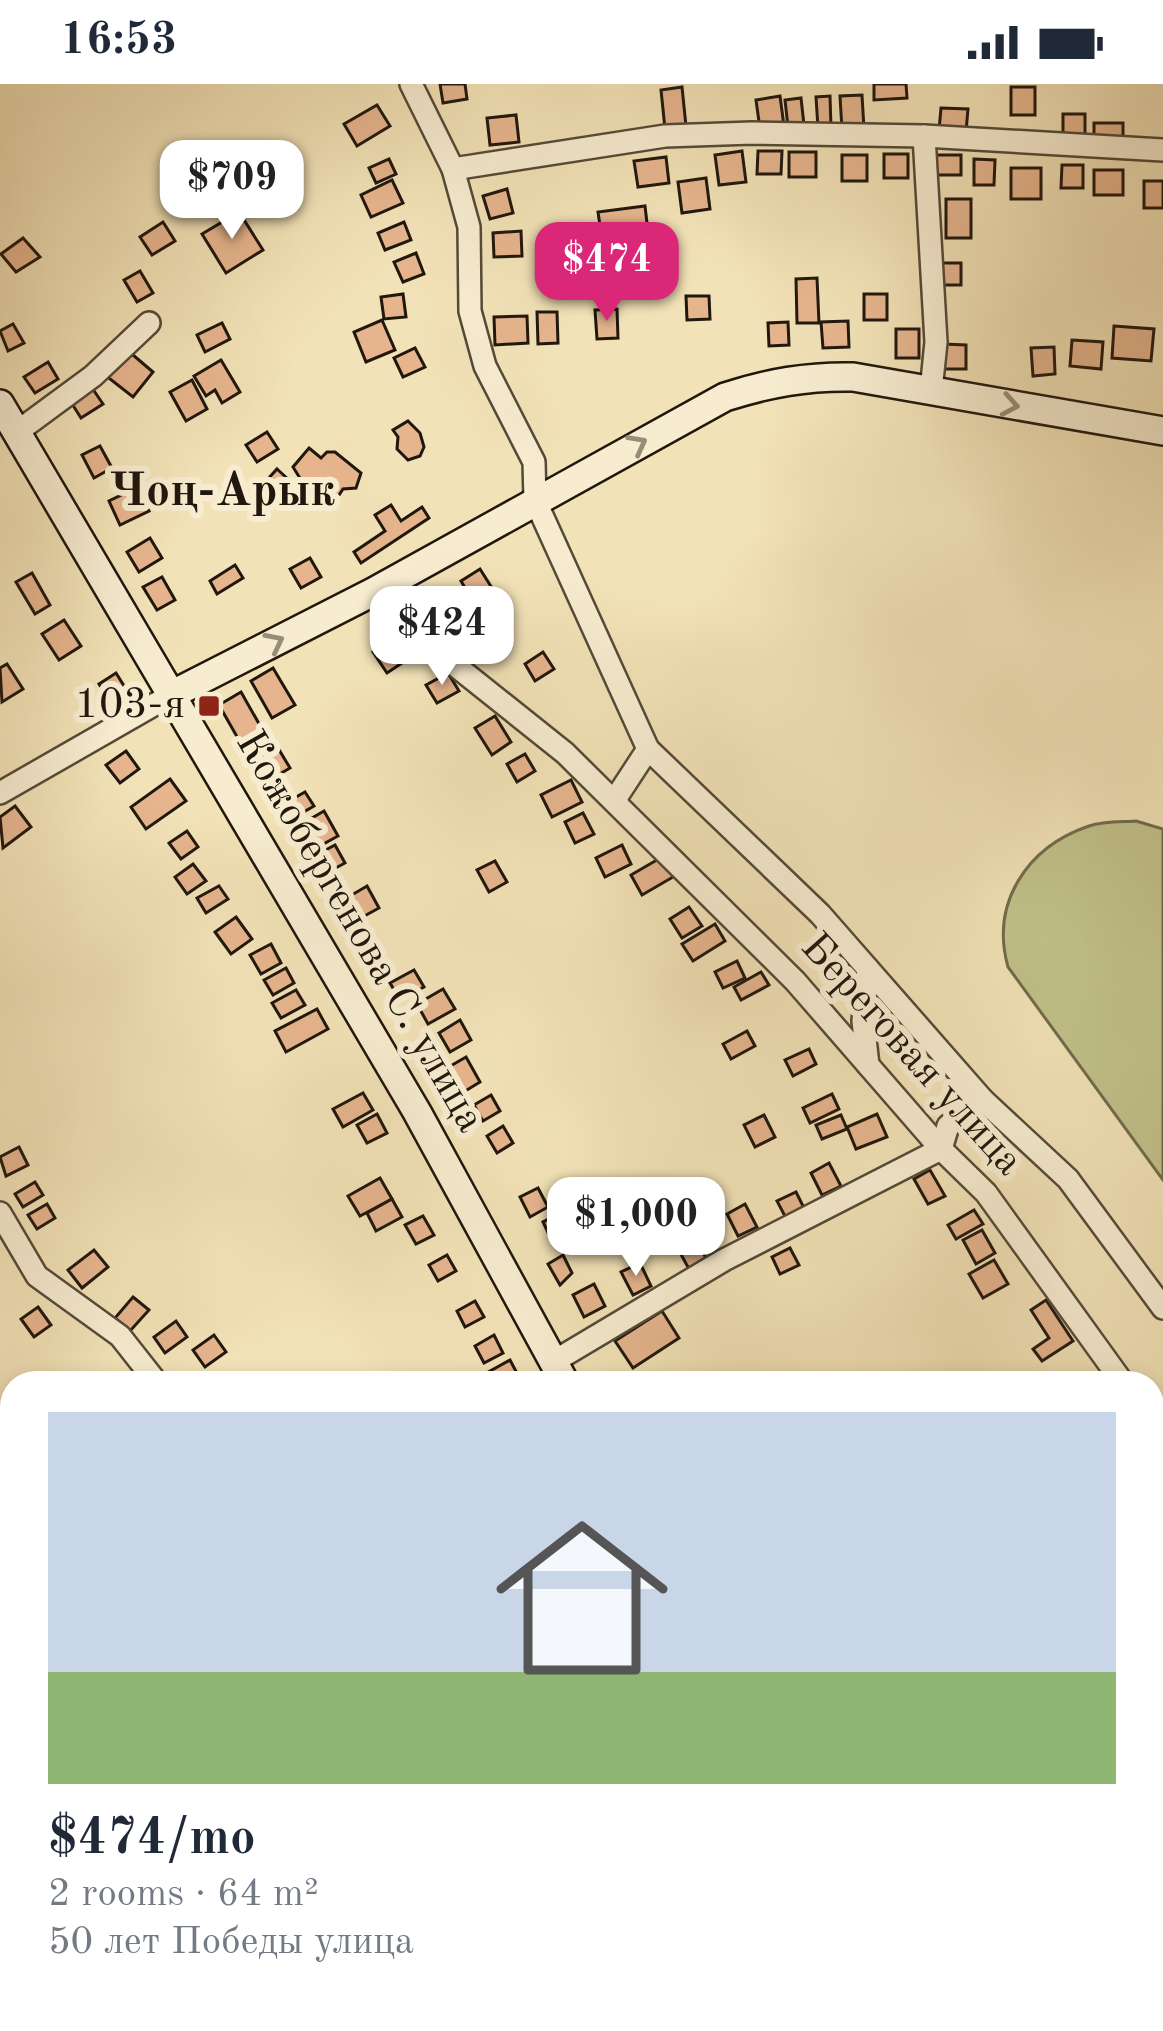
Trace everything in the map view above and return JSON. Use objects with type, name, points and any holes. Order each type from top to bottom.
[{"type":"main road","points":[[171,695],[373,592],[725,397],[771,382],[808,376],[853,377],[1163,431]]},
{"type":"main road","name":"Кожобергенова С. улица","points":[[0,404],[417,1112],[558,1371]]},
{"type":"street","name":"Береговая улица","points":[[411,84],[453,169],[469,227],[470,311],[485,366],[534,462],[535,500],[648,749],[820,914],[983,1100],[1068,1179],[1163,1308]]},
{"type":"street","points":[[453,169],[665,136],[925,136],[1163,150]]},
{"type":"street","points":[[925,136],[936,342],[932,392]]},
{"type":"street","points":[[17,432],[94,376],[149,323]]},
{"type":"street","name":"Береговая улица","points":[[373,592],[566,754],[795,981],[941,1149],[986,1192],[1114,1371]]},
{"type":"street","points":[[0,794],[171,695]]},
{"type":"street","points":[[614,801],[648,749]]},
{"type":"street","points":[[868,969],[863,1021],[868,1064]]},
{"type":"street","points":[[560,1371],[724,1259],[941,1149],[948,1126],[983,1100]]},
{"type":"street","points":[[0,1213],[37,1276],[120,1336],[148,1371]]},
{"type":"green space","points":[[1136,821],[1163,829],[1163,1180],[1008,967],[1004,943],[1009,900],[1031,863],[1067,835],[1089,826]]},
{"type":"building","points":[[440,84],[465,84],[467,99],[443,103]]},
{"type":"building","points":[[874,84],[906,84],[907,98],[874,100]]},
{"type":"building","points":[[682,87],[686,126],[665,129],[661,90]]},
{"type":"building","points":[[1011,87],[1035,87],[1035,115],[1011,115]]},
{"type":"building","points":[[862,95],[864,129],[842,130],[840,96]]},
{"type":"building","points":[[780,96],[784,126],[760,129],[756,100]]},
{"type":"building","points":[[830,96],[831,128],[818,128],[816,97]]},
{"type":"building","points":[[801,98],[804,125],[788,127],[785,100]]},
{"type":"building","points":[[377,105],[390,126],[357,146],[344,124]]},
{"type":"building","points":[[941,108],[968,109],[966,132],[939,130]]},
{"type":"building","points":[[1063,114],[1085,114],[1085,140],[1063,140]]},
{"type":"building","points":[[516,115],[519,142],[490,145],[487,118]]},
{"type":"building","points":[[1094,123],[1123,123],[1123,142],[1094,142]]},
{"type":"building","points":[[742,151],[746,182],[719,185],[715,155]]},
{"type":"building","points":[[758,151],[782,151],[781,174],[757,174]]},
{"type":"building","points":[[789,152],[816,152],[816,177],[789,177]]},
{"type":"building","points":[[884,154],[908,154],[908,178],[884,178]]},
{"type":"building","points":[[842,155],[867,155],[867,181],[842,181]]},
{"type":"building","points":[[934,155],[961,155],[961,175],[934,175]]},
{"type":"building","points":[[666,157],[669,183],[638,187],[634,161]]},
{"type":"building","points":[[389,159],[396,174],[376,183],[369,168]]},
{"type":"building","points":[[974,159],[995,160],[994,185],[974,185]]},
{"type":"building","points":[[1062,165],[1083,165],[1083,188],[1061,188]]},
{"type":"building","points":[[1011,168],[1041,168],[1041,199],[1011,199]]},
{"type":"building","points":[[1094,170],[1123,170],[1123,195],[1094,195]]},
{"type":"building","points":[[706,178],[710,209],[682,213],[678,182]]},
{"type":"building","points":[[392,180],[403,203],[371,217],[361,195]]},
{"type":"building","points":[[1144,181],[1163,181],[1163,208],[1144,208]]},
{"type":"building","points":[[507,189],[513,213],[490,219],[483,196]]},
{"type":"building","points":[[946,199],[971,199],[971,238],[946,238]]},
{"type":"building","points":[[645,206],[649,240],[603,246],[598,212]]},
{"type":"building","points":[[239,212],[263,250],[226,273],[202,234]]},
{"type":"building","points":[[163,222],[175,241],[152,255],[140,237]]},
{"type":"building","points":[[404,222],[411,240],[385,250],[378,233]]},
{"type":"building","points":[[521,231],[522,256],[494,257],[493,233]]},
{"type":"building","points":[[23,238],[40,257],[16,272],[1,254]]},
{"type":"building","points":[[416,253],[424,274],[403,282],[394,262]]},
{"type":"building","points":[[939,263],[961,263],[961,285],[939,285]]},
{"type":"building","points":[[140,271],[153,293],[137,302],[124,280]]},
{"type":"building","points":[[817,278],[819,323],[797,323],[796,279]]},
{"type":"building","points":[[403,294],[406,317],[384,319],[381,297]]},
{"type":"building","points":[[864,294],[887,294],[887,320],[864,320]]},
{"type":"building","points":[[686,296],[709,296],[710,319],[687,320]]},
{"type":"building","points":[[617,309],[618,338],[597,339],[595,310]]},
{"type":"building","points":[[537,312],[557,312],[558,343],[538,344]]},
{"type":"building","points":[[527,316],[528,343],[495,345],[494,317]]},
{"type":"building","points":[[382,320],[395,350],[366,362],[354,332]]},
{"type":"building","points":[[848,321],[849,347],[823,348],[821,322]]},
{"type":"building","points":[[788,322],[789,345],[769,346],[768,323]]},
{"type":"building","points":[[222,323],[230,339],[205,352],[197,335]]},
{"type":"building","points":[[13,324],[24,343],[8,351],[0,331]]},
{"type":"building","points":[[1114,326],[1154,329],[1151,361],[1112,358]]},
{"type":"building","points":[[896,329],[919,329],[919,358],[896,358]]},
{"type":"building","points":[[1072,340],[1103,342],[1101,369],[1070,366]]},
{"type":"building","points":[[943,344],[966,345],[966,369],[943,369]]},
{"type":"building","points":[[1054,347],[1055,374],[1033,376],[1031,348]]},
{"type":"building","points":[[415,348],[425,367],[403,377],[394,358]]},
{"type":"building","points":[[126,349],[153,372],[133,397],[105,375]]},
{"type":"building","points":[[221,360],[240,392],[222,403],[215,390],[206,396],[194,376]]},
{"type":"building","points":[[48,362],[58,379],[35,393],[24,377]]},
{"type":"building","points":[[192,380],[207,409],[186,421],[170,392]]},
{"type":"building","points":[[88,382],[103,404],[81,418],[67,396]]},
{"type":"building","points":[[408,421],[420,433],[424,447],[420,456],[408,460],[397,449],[393,430]]},
{"type":"building","points":[[267,432],[278,449],[257,462],[246,445]]},
{"type":"building","points":[[100,446],[112,468],[94,478],[82,455]]},
{"type":"building","points":[[309,448],[321,458],[335,452],[361,473],[356,488],[343,489],[330,509],[321,506],[318,495],[293,467]]},
{"type":"building","points":[[277,469],[290,481],[270,503],[257,491]]},
{"type":"building","points":[[138,487],[149,511],[120,525],[109,501]]},
{"type":"building","points":[[391,505],[401,521],[422,507],[429,518],[361,563],[354,552],[385,531],[375,515]]},
{"type":"building","points":[[150,538],[162,558],[139,572],[127,552]]},
{"type":"building","points":[[310,558],[321,577],[301,588],[290,569]]},
{"type":"building","points":[[235,565],[243,578],[217,594],[210,581]]},
{"type":"building","points":[[480,569],[492,588],[472,600],[461,581]]},
{"type":"building","points":[[32,573],[50,605],[35,614],[16,582]]},
{"type":"building","points":[[162,577],[175,600],[157,610],[143,587]]},
{"type":"building","points":[[450,599],[470,625],[446,642],[427,616]]},
{"type":"building","points":[[64,620],[81,646],[59,660],[42,634]]},
{"type":"building","points":[[402,632],[417,653],[387,673],[373,652]]},
{"type":"building","points":[[543,652],[554,669],[535,681],[525,664]]},
{"type":"building","points":[[7,664],[23,689],[2,702],[0,668]]},
{"type":"building","points":[[273,668],[295,705],[272,718],[251,681]]},
{"type":"building","points":[[116,673],[131,697],[114,708],[99,684]]},
{"type":"building","points":[[448,673],[459,691],[437,703],[426,685]]},
{"type":"building","points":[[241,692],[262,729],[240,742],[219,705]]},
{"type":"building","points":[[495,716],[511,742],[492,755],[475,728]]},
{"type":"building","points":[[275,743],[290,768],[266,782],[252,757]]},
{"type":"building","points":[[126,751],[139,769],[120,783],[106,765]]},
{"type":"building","points":[[525,754],[535,771],[517,782],[507,764]]},
{"type":"building","points":[[170,779],[186,801],[146,829],[131,807]]},
{"type":"building","points":[[571,780],[582,802],[552,817],[541,795]]},
{"type":"building","points":[[305,792],[314,806],[290,820],[282,805]]},
{"type":"building","points":[[15,806],[31,827],[3,848],[0,817]]},
{"type":"building","points":[[324,811],[338,836],[307,853],[293,829]]},
{"type":"building","points":[[583,813],[594,834],[575,843],[565,822]]},
{"type":"building","points":[[187,831],[198,847],[181,859],[169,843]]},
{"type":"building","points":[[335,845],[345,863],[330,871],[320,853]]},
{"type":"building","points":[[622,845],[631,864],[605,877],[596,858]]},
{"type":"building","points":[[662,857],[673,877],[642,895],[631,875]]},
{"type":"building","points":[[495,861],[507,882],[489,892],[477,870]]},
{"type":"building","points":[[193,864],[206,881],[187,894],[175,877]]},
{"type":"building","points":[[219,886],[228,899],[206,913],[197,898]]},
{"type":"building","points":[[367,886],[379,908],[357,920],[345,899]]},
{"type":"building","points":[[689,907],[702,926],[682,938],[670,919]]},
{"type":"building","points":[[236,917],[252,939],[231,954],[215,932]]},
{"type":"building","points":[[715,924],[725,941],[693,961],[682,944]]},
{"type":"building","points":[[271,944],[281,963],[261,974],[250,955]]},
{"type":"building","points":[[737,961],[745,978],[723,988],[715,972]]},
{"type":"building","points":[[286,968],[294,983],[273,995],[264,980]]},
{"type":"building","points":[[414,970],[424,987],[400,1000],[390,983]]},
{"type":"building","points":[[761,972],[769,985],[741,1000],[734,987]]},
{"type":"building","points":[[443,989],[455,1009],[428,1024],[417,1004]]},
{"type":"building","points":[[296,990],[305,1005],[281,1018],[272,1003]]},
{"type":"building","points":[[317,1009],[328,1029],[286,1052],[275,1031]]},
{"type":"building","points":[[460,1020],[471,1040],[450,1052],[439,1033]]},
{"type":"building","points":[[747,1031],[755,1046],[731,1059],[723,1044]]},
{"type":"building","points":[[809,1049],[816,1064],[793,1076],[785,1060]]},
{"type":"building","points":[[466,1057],[480,1082],[462,1093],[447,1068]]},
{"type":"building","points":[[363,1093],[373,1110],[343,1127],[333,1109]]},
{"type":"building","points":[[832,1094],[839,1109],[810,1123],[803,1108]]},
{"type":"building","points":[[491,1095],[500,1111],[483,1121],[474,1105]]},
{"type":"building","points":[[377,1114],[387,1133],[367,1143],[357,1125]]},
{"type":"building","points":[[877,1114],[887,1137],[856,1149],[847,1127]]},
{"type":"building","points":[[764,1115],[775,1137],[755,1147],[744,1125]]},
{"type":"building","points":[[841,1115],[847,1129],[822,1139],[816,1125]]},
{"type":"building","points":[[503,1126],[513,1143],[497,1153],[487,1136]]},
{"type":"building","points":[[19,1147],[28,1165],[6,1176],[0,1157]]},
{"type":"building","points":[[829,1163],[841,1186],[822,1195],[811,1173]]},
{"type":"building","points":[[930,1170],[945,1196],[928,1204],[914,1179]]},
{"type":"building","points":[[380,1178],[392,1199],[360,1216],[348,1196]]},
{"type":"building","points":[[35,1182],[43,1195],[23,1207],[15,1194]]},
{"type":"building","points":[[538,1188],[548,1207],[530,1217],[520,1197]]},
{"type":"building","points":[[796,1192],[805,1210],[787,1220],[777,1201]]},
{"type":"building","points":[[392,1199],[402,1217],[376,1231],[367,1213]]},
{"type":"building","points":[[47,1204],[55,1218],[37,1229],[28,1215]]},
{"type":"building","points":[[745,1204],[757,1227],[738,1236],[727,1214]]},
{"type":"building","points":[[569,1208],[578,1226],[551,1239],[543,1222]]},
{"type":"building","points":[[974,1210],[983,1224],[956,1239],[948,1225]]},
{"type":"building","points":[[423,1216],[434,1235],[416,1244],[405,1225]]},
{"type":"building","points":[[982,1230],[995,1253],[976,1264],[963,1240]]},
{"type":"building","points":[[695,1237],[707,1260],[689,1269],[677,1247]]},
{"type":"building","points":[[790,1248],[799,1265],[780,1274],[772,1257]]},
{"type":"building","points":[[94,1250],[108,1267],[82,1288],[68,1270]]},
{"type":"building","points":[[447,1255],[456,1271],[438,1281],[429,1265]]},
{"type":"building","points":[[563,1255],[572,1273],[560,1285],[548,1264]]},
{"type":"building","points":[[994,1260],[1008,1284],[983,1298],[969,1274]]},
{"type":"building","points":[[640,1263],[651,1286],[633,1295],[621,1272]]},
{"type":"building","points":[[594,1284],[605,1306],[584,1317],[573,1295]]},
{"type":"building","points":[[133,1297],[149,1310],[130,1331],[115,1318]]},
{"type":"building","points":[[1046,1300],[1073,1341],[1042,1361],[1033,1349],[1049,1338],[1031,1310]]},
{"type":"building","points":[[475,1301],[484,1317],[465,1327],[457,1311]]},
{"type":"building","points":[[38,1307],[51,1325],[34,1337],[21,1319]]},
{"type":"building","points":[[662,1311],[679,1338],[633,1368],[615,1341]]},
{"type":"building","points":[[176,1321],[187,1337],[165,1353],[154,1337]]},
{"type":"building","points":[[214,1335],[226,1352],[205,1367],[193,1350]]},
{"type":"building","points":[[494,1335],[503,1353],[484,1363],[475,1346]]},
{"type":"building","points":[[510,1360],[516,1371],[490,1371]]},
{"type":"place","name":"103-я","points":[[209,706]]},
{"type":"district","name":"Чоң-Арык","points":[[222,492]]}]
